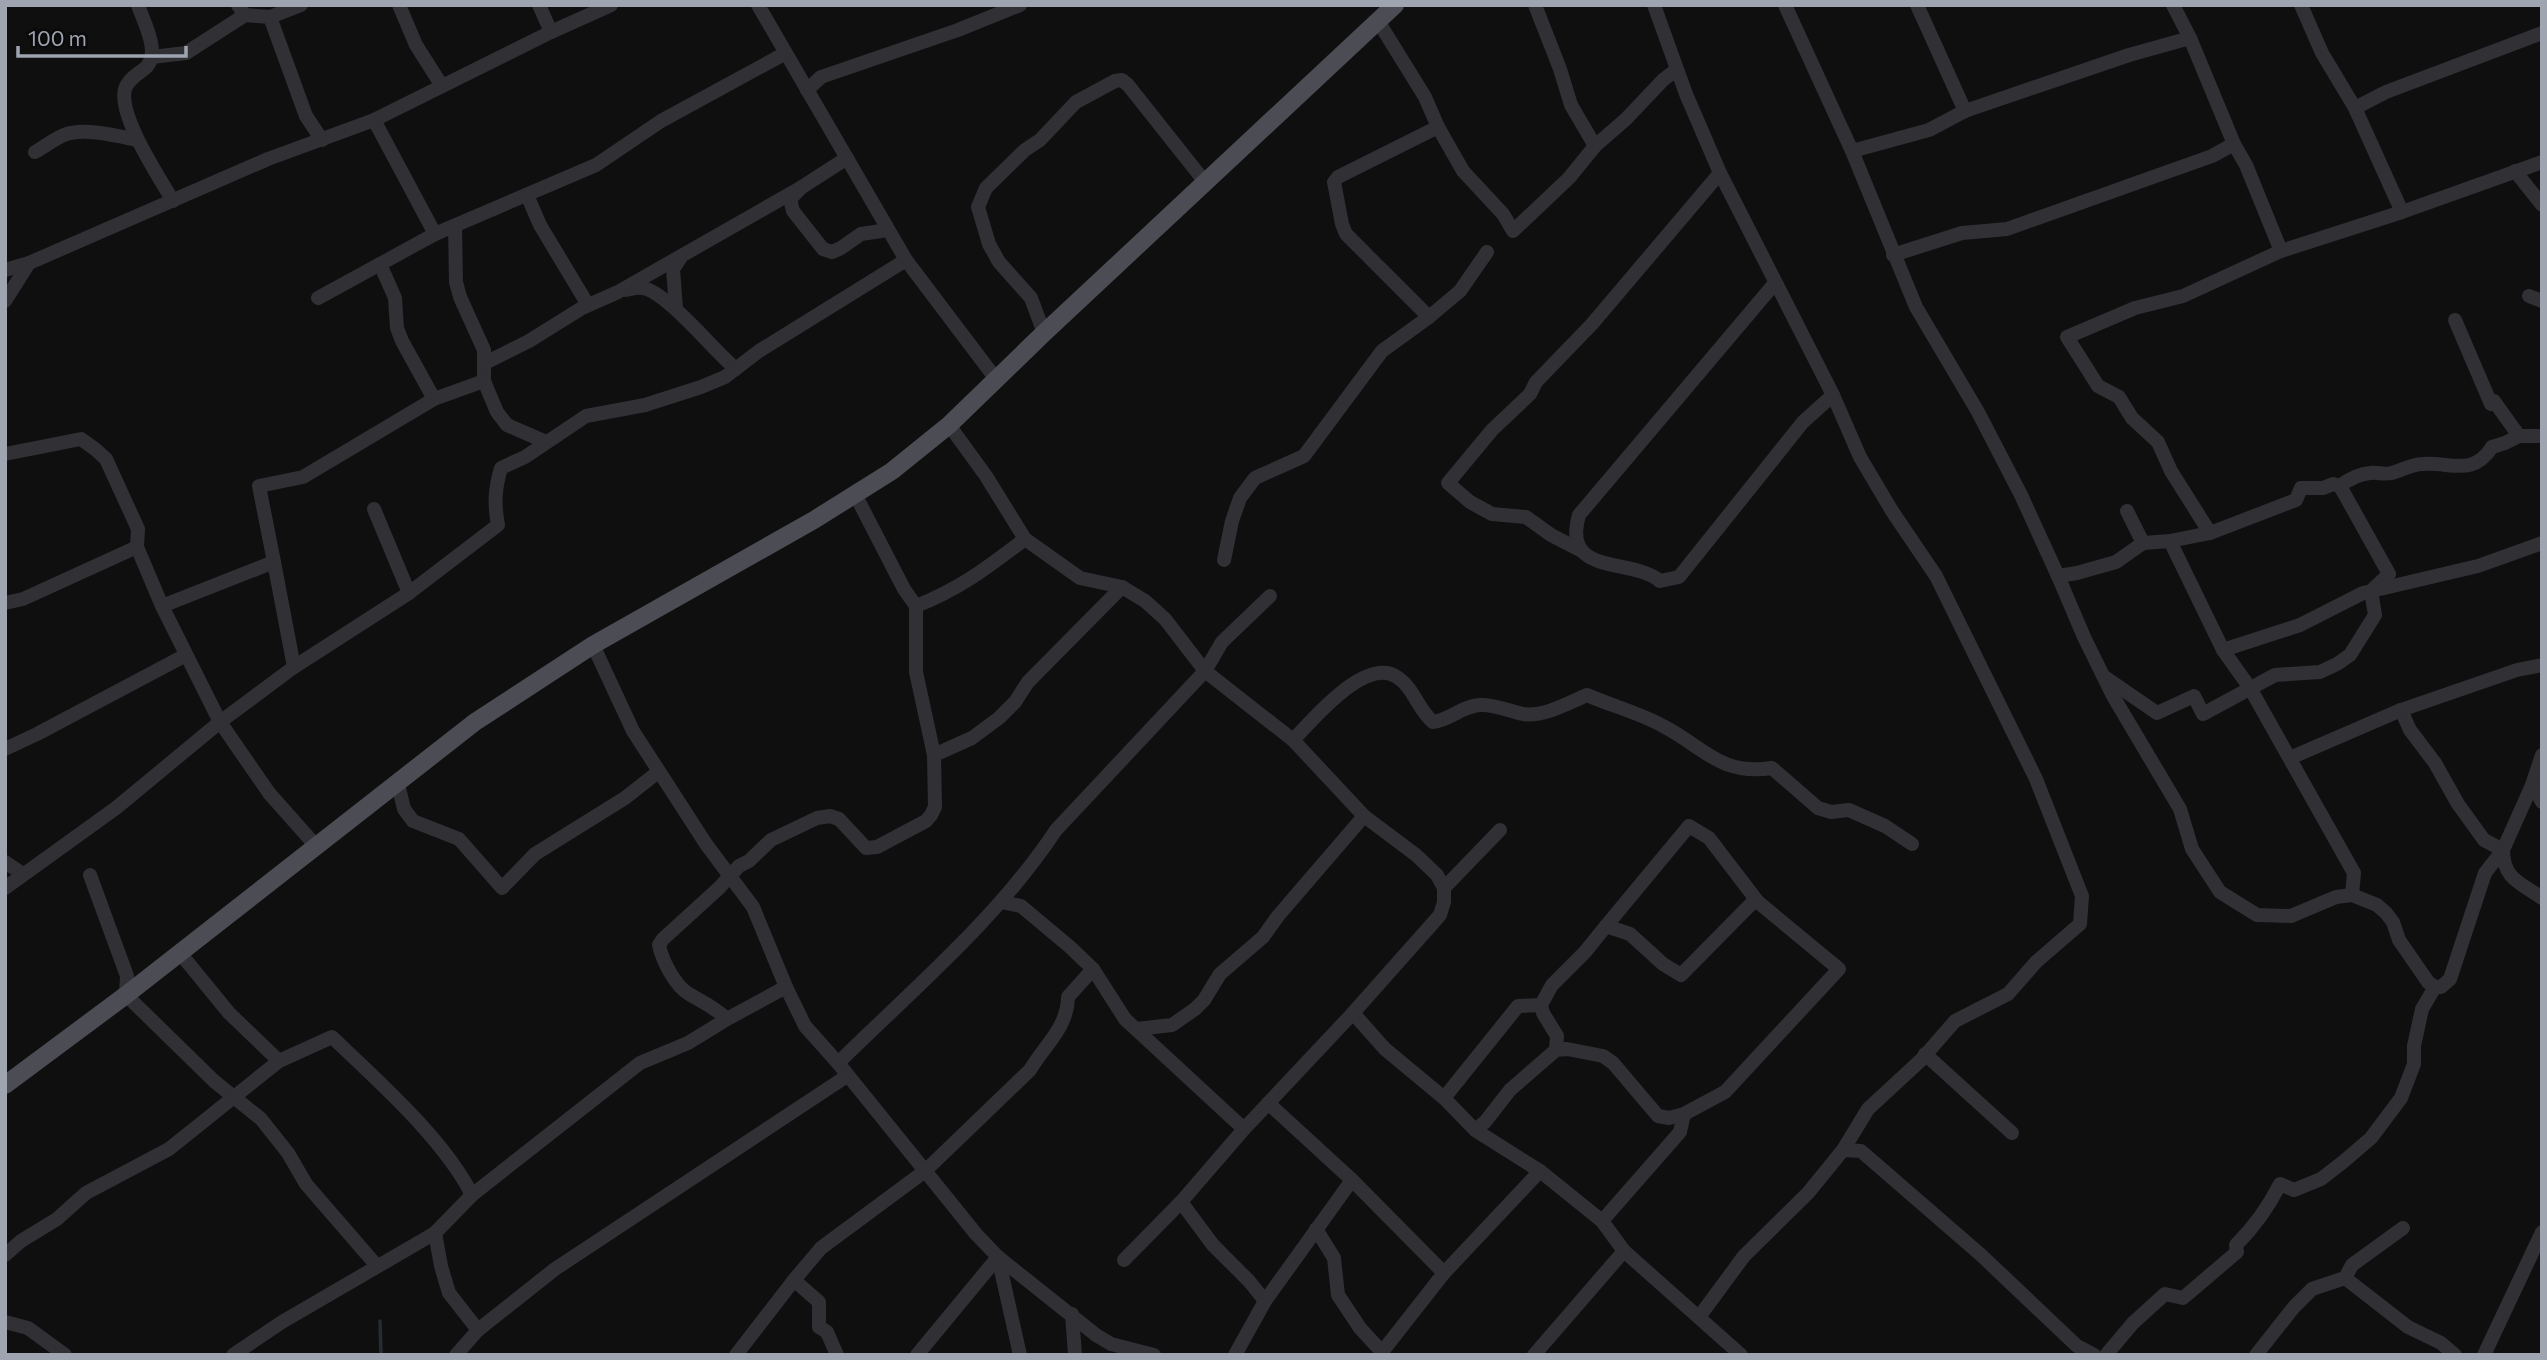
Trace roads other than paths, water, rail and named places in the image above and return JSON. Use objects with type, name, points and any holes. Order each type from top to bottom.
[{"type":"main road","points":[[5,1085],[126,995],[475,722],[511,697],[593,645],[892,471],[948,425],[1395,5]]},
{"type":"street","points":[[138,5],[152,45],[152,57],[149,66],[130,80],[125,88],[124,100],[137,140],[173,201]]},
{"type":"street","points":[[152,57],[187,54],[242,10],[270,17],[301,5]]},
{"type":"street","points":[[399,5],[416,45],[442,86]]},
{"type":"street","points":[[539,5],[551,32]]},
{"type":"street","points":[[5,270],[29,263],[268,159],[374,120],[611,5]]},
{"type":"street","points":[[758,5],[784,54],[906,260],[996,379]]},
{"type":"street","points":[[807,90],[821,77],[958,30],[1020,5]]},
{"type":"street","points":[[1535,5],[1571,105],[1595,146]]},
{"type":"street","points":[[1654,5],[1676,70],[1720,173],[1833,395],[1860,457],[1936,576],[2036,779],[2082,897],[2080,924],[2036,962],[2008,994],[1955,1021],[1921,1060],[1868,1109],[1843,1150],[1808,1193],[1744,1256],[1699,1317]]},
{"type":"street","points":[[1785,5],[1852,150],[1916,307],[1978,412],[2021,495],[2113,696],[2180,808],[2192,849],[2220,892],[2257,915],[2291,916],[2336,897],[2353,895],[2377,905],[2393,922],[2404,948],[2428,982],[2435,987],[2441,987],[2450,979],[2485,873],[2503,850],[2532,785],[2542,755]]},
{"type":"street","points":[[1917,5],[1965,111]]},
{"type":"street","points":[[2172,5],[2190,38],[2281,251]]},
{"type":"street","points":[[2301,5],[2322,53],[2355,108],[2402,212]]},
{"type":"street","points":[[270,17],[306,116],[322,140]]},
{"type":"street","points":[[1378,20],[1425,97],[1438,127],[1464,171],[1503,214],[1513,231],[1569,178],[1595,146],[1676,70]]},
{"type":"street","points":[[2355,108],[2386,92],[2542,33]]},
{"type":"street","points":[[1852,150],[1929,130],[1965,111],[2129,55],[2190,38]]},
{"type":"street","points":[[318,298],[435,234],[596,165],[661,121],[784,54]]},
{"type":"street","points":[[1044,333],[1031,298],[999,262],[989,244],[978,207],[986,188],[1025,149],[1040,140],[1076,102],[1115,81],[1122,80],[1205,182]]},
{"type":"street","points":[[374,120],[435,234]]},
{"type":"street","points":[[1429,317],[1346,234],[1334,182],[1338,177],[1438,127]]},
{"type":"street","points":[[35,152],[72,133],[113,135],[137,140]]},
{"type":"street","points":[[1893,255],[1962,233],[2007,229],[2212,156],[2234,145]]},
{"type":"street","points":[[485,363],[681,257],[802,187],[846,158]]},
{"type":"street","points":[[2210,533],[2171,471],[2158,442],[2132,418],[2119,397],[2098,386],[2067,337],[2135,308],[2183,296],[2281,251],[2402,212],[2542,162]]},
{"type":"street","points":[[2515,171],[2542,205]]},
{"type":"street","points":[[1720,173],[1610,303],[1536,382],[1530,394],[1492,430],[1448,483],[1470,502],[1492,514],[1526,517],[1551,535],[1582,551],[1591,560],[1647,572],[1660,581],[1679,577],[1802,422],[1833,395]]},
{"type":"street","points":[[802,187],[790,199],[790,205],[823,249],[832,251],[861,234],[888,230]]},
{"type":"street","points":[[527,195],[540,225],[588,305]]},
{"type":"street","points":[[454,226],[456,282],[484,350],[484,381],[497,412],[507,425],[546,442]]},
{"type":"street","points":[[1224,560],[1240,498],[1255,478],[1304,456],[1382,351],[1460,291],[1487,252]]},
{"type":"street","points":[[676,308],[673,269],[681,257]]},
{"type":"street","points":[[5,888],[116,808],[220,722],[294,667],[409,593],[498,526],[494,505],[501,468],[525,457],[586,416],[645,405],[725,377],[759,351],[906,260]]},
{"type":"street","points":[[5,302],[29,263]]},
{"type":"street","points":[[380,264],[395,298],[397,328],[402,341],[434,399]]},
{"type":"street","points":[[1582,551],[1576,538],[1579,515],[1774,283]]},
{"type":"street","points":[[618,292],[644,287],[676,308],[720,356],[736,369]]},
{"type":"street","points":[[2455,320],[2491,404],[2494,401],[2519,436]]},
{"type":"street","points":[[294,667],[259,485],[303,477],[434,399],[484,381]]},
{"type":"street","points":[[948,425],[986,476],[1025,540],[1080,578],[1122,587],[1145,601],[1165,619],[1205,671],[1293,740],[1364,816],[1416,855],[1437,875],[1444,888],[1440,915],[1244,1129],[1181,1202],[1124,1260]]},
{"type":"street","points":[[2340,486],[2352,478],[2371,472],[2384,475],[2424,463],[2457,467],[2473,464],[2484,459],[2492,447],[2519,436],[2542,436]]},
{"type":"street","points":[[5,454],[59,441],[80,439],[106,459],[138,529],[137,547],[162,606],[220,722],[269,793],[316,846]]},
{"type":"street","points":[[2058,576],[2116,562],[2143,543],[2210,533],[2295,500],[2301,488],[2323,488],[2333,484],[2340,486],[2389,574],[2371,591]]},
{"type":"street","points":[[727,1018],[710,1004],[686,993],[661,954],[659,945],[663,939],[771,840],[817,818],[830,816],[839,819],[866,848],[877,847],[926,821],[935,807],[934,755],[916,672],[916,606],[904,589],[855,494]]},
{"type":"street","points":[[374,509],[409,593]]},
{"type":"street","points":[[2127,511],[2143,543]]},
{"type":"street","points":[[916,606],[947,594],[971,580],[1025,540]]},
{"type":"street","points":[[2169,541],[2223,650],[2250,688],[2354,873],[2353,895]]},
{"type":"street","points":[[2223,650],[2300,625],[2371,591],[2478,566],[2542,543]]},
{"type":"street","points":[[5,603],[23,599],[137,547]]},
{"type":"street","points":[[162,606],[274,562]]},
{"type":"street","points":[[934,755],[972,738],[999,718],[1015,702],[1028,682],[1122,587]]},
{"type":"street","points":[[2105,677],[2157,713],[2194,696],[2203,714],[2275,675],[2320,672],[2350,655],[2375,615],[2371,591]]},
{"type":"street","points":[[838,1063],[981,926],[1056,830],[1205,671],[1222,642],[1270,596]]},
{"type":"street","points":[[593,645],[633,731],[729,876],[746,894],[805,1026],[998,1257],[1072,1314],[1096,1335],[1107,1349],[1154,1355]]},
{"type":"street","points":[[5,749],[186,655]]},
{"type":"street","points":[[2290,758],[2400,710],[2517,670],[2542,665]]},
{"type":"street","points":[[1293,740],[1326,706],[1370,673],[1395,675],[1406,684],[1426,716],[1433,722],[1444,721],[1465,708],[1476,705],[1538,714],[1587,695],[1664,726],[1690,744],[1741,771],[1772,768],[1818,808],[1831,813],[1849,810],[1885,826],[1912,844]]},
{"type":"street","points":[[2400,710],[2410,730],[2435,763],[2484,840],[2503,850]]},
{"type":"street","points":[[398,784],[404,808],[413,821],[459,839],[502,888],[546,846],[581,827],[659,772]]},
{"type":"street","points":[[2532,785],[2542,802]]},
{"type":"street","points":[[1136,1029],[1172,1025],[1195,1009],[1220,974],[1263,937],[1364,816]]},
{"type":"street","points":[[1475,1130],[1485,1122],[1510,1090],[1556,1050],[1567,1049],[1604,1056],[1614,1063],[1658,1116],[1669,1118],[1684,1114],[1725,1092],[1839,969],[1758,902],[1709,838],[1689,826],[1585,953],[1552,985],[1541,1005],[1542,1013],[1557,1037],[1556,1050]]},
{"type":"street","points":[[1444,888],[1500,830]]},
{"type":"street","points":[[2503,850],[2503,862],[2508,873],[2542,898]]},
{"type":"street","points":[[5,862],[23,874]]},
{"type":"street","points":[[90,875],[127,975],[126,995],[214,1081],[261,1119],[288,1153],[306,1184],[377,1266]]},
{"type":"street","points":[[1001,902],[1021,906],[1093,969],[1125,1018],[1244,1129]]},
{"type":"street","points":[[1606,926],[1630,934],[1663,964],[1681,975],[1752,903],[1758,902]]},
{"type":"street","points":[[180,953],[229,1013],[279,1061]]},
{"type":"street","points":[[736,1355],[821,1248],[925,1171],[1030,1070],[1059,1033],[1068,1006],[1068,997],[1093,969]]},
{"type":"street","points":[[2106,1355],[2133,1323],[2165,1294],[2183,1298],[2236,1252],[2236,1245],[2268,1208],[2280,1184],[2294,1190],[2321,1179],[2371,1138],[2401,1098],[2414,1064],[2414,1046],[2422,1009],[2435,987]]},
{"type":"street","points":[[233,1355],[282,1322],[435,1233],[472,1195],[640,1063],[688,1043],[727,1018],[786,988]]},
{"type":"street","points":[[1444,1098],[1518,1006],[1541,1005]]},
{"type":"street","points":[[1353,1013],[1385,1049],[1444,1098],[1475,1130],[1540,1171],[1602,1221],[1624,1251],[1741,1355]]},
{"type":"street","points":[[5,1255],[21,1241],[57,1219],[86,1193],[169,1149],[279,1061],[332,1037],[442,1150],[472,1195]]},
{"type":"street","points":[[1925,1054],[2012,1133]]},
{"type":"street","points":[[456,1355],[478,1330],[555,1269],[847,1076]]},
{"type":"street","points":[[1268,1103],[1352,1180],[1444,1273]]},
{"type":"street","points":[[1602,1221],[1680,1132],[1684,1114]]},
{"type":"street","points":[[1843,1150],[1861,1151],[1981,1255],[2077,1346],[2094,1355]]},
{"type":"street","points":[[1317,1229],[1334,1258],[1338,1295],[1381,1354],[1444,1273],[1540,1171]]},
{"type":"street","points":[[1234,1355],[1265,1301],[1352,1180]]},
{"type":"street","points":[[1181,1202],[1213,1245],[1250,1281],[1265,1301]]},
{"type":"street","points":[[2256,1355],[2312,1289],[2345,1278],[2352,1265],[2403,1228]]},
{"type":"street","points":[[2484,1355],[2542,1232]]},
{"type":"street","points":[[435,1233],[449,1293],[478,1330]]},
{"type":"street","points":[[1541,1352],[1624,1251]]},
{"type":"street","points":[[917,1355],[998,1257]]},
{"type":"street","points":[[998,1257],[1020,1355]]},
{"type":"street","points":[[2345,1278],[2408,1327],[2441,1343],[2455,1355]]},
{"type":"street","points":[[794,1280],[819,1301],[819,1327],[827,1332],[837,1355]]},
{"type":"street","points":[[1072,1314],[1075,1355]]},
{"type":"street","points":[[5,1322],[28,1328],[65,1355]]},
{"type":"waterway","points":[[380,1321],[381,1355]]}]
